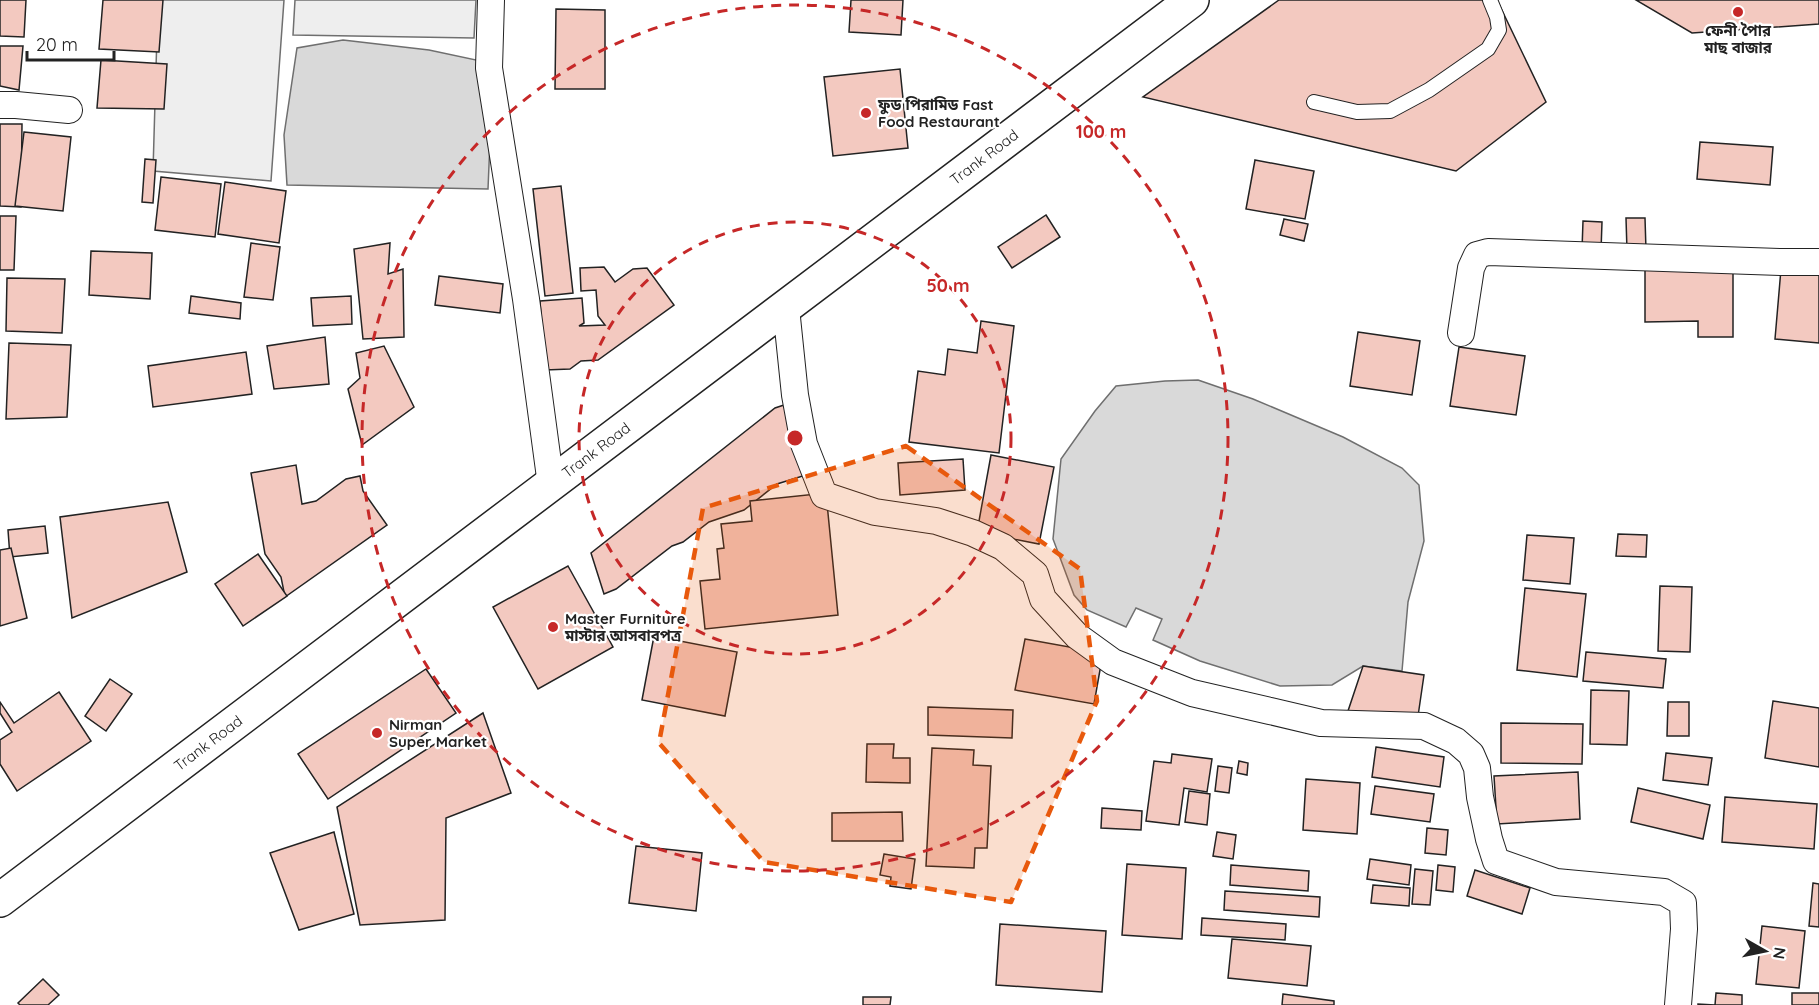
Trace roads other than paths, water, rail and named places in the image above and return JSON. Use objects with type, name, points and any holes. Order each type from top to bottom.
[{"type":"main road","name":"Trank Road","points":[[0,900],[1192,0]]},
{"type":"street","points":[[491,0],[489,68],[526,299],[550,485]]},
{"type":"street","points":[[0,105],[69,110]]},
{"type":"street","points":[[1461,333],[1471,268],[1477,255],[1488,252],[1819,262]]},
{"type":"street","points":[[786,308],[795,395],[804,444],[824,495],[875,512],[936,520],[1003,547],[1035,574],[1043,599],[1077,636],[1113,662],[1192,693],[1321,723],[1424,726],[1456,741],[1471,754],[1478,768],[1480,797],[1496,861],[1556,882],[1664,892],[1683,903],[1684,929],[1678,1005]]},
{"type":"lane","points":[[1314,102],[1357,111],[1390,111],[1429,90],[1488,49],[1499,30],[1497,17],[1490,0]]},
{"type":"place","name":"ফেনী পৈার মাছ বাজার","points":[[1738,12]]},
{"type":"place","name":"ফুড পিরামিড Fast Food Restaurant","points":[[866,113]]},
{"type":"place","name":"Master Furniture মাস্টার আসবাবপত্র","points":[[553,627]]},
{"type":"place","name":"Nirman Super Market","points":[[377,733]]}]
